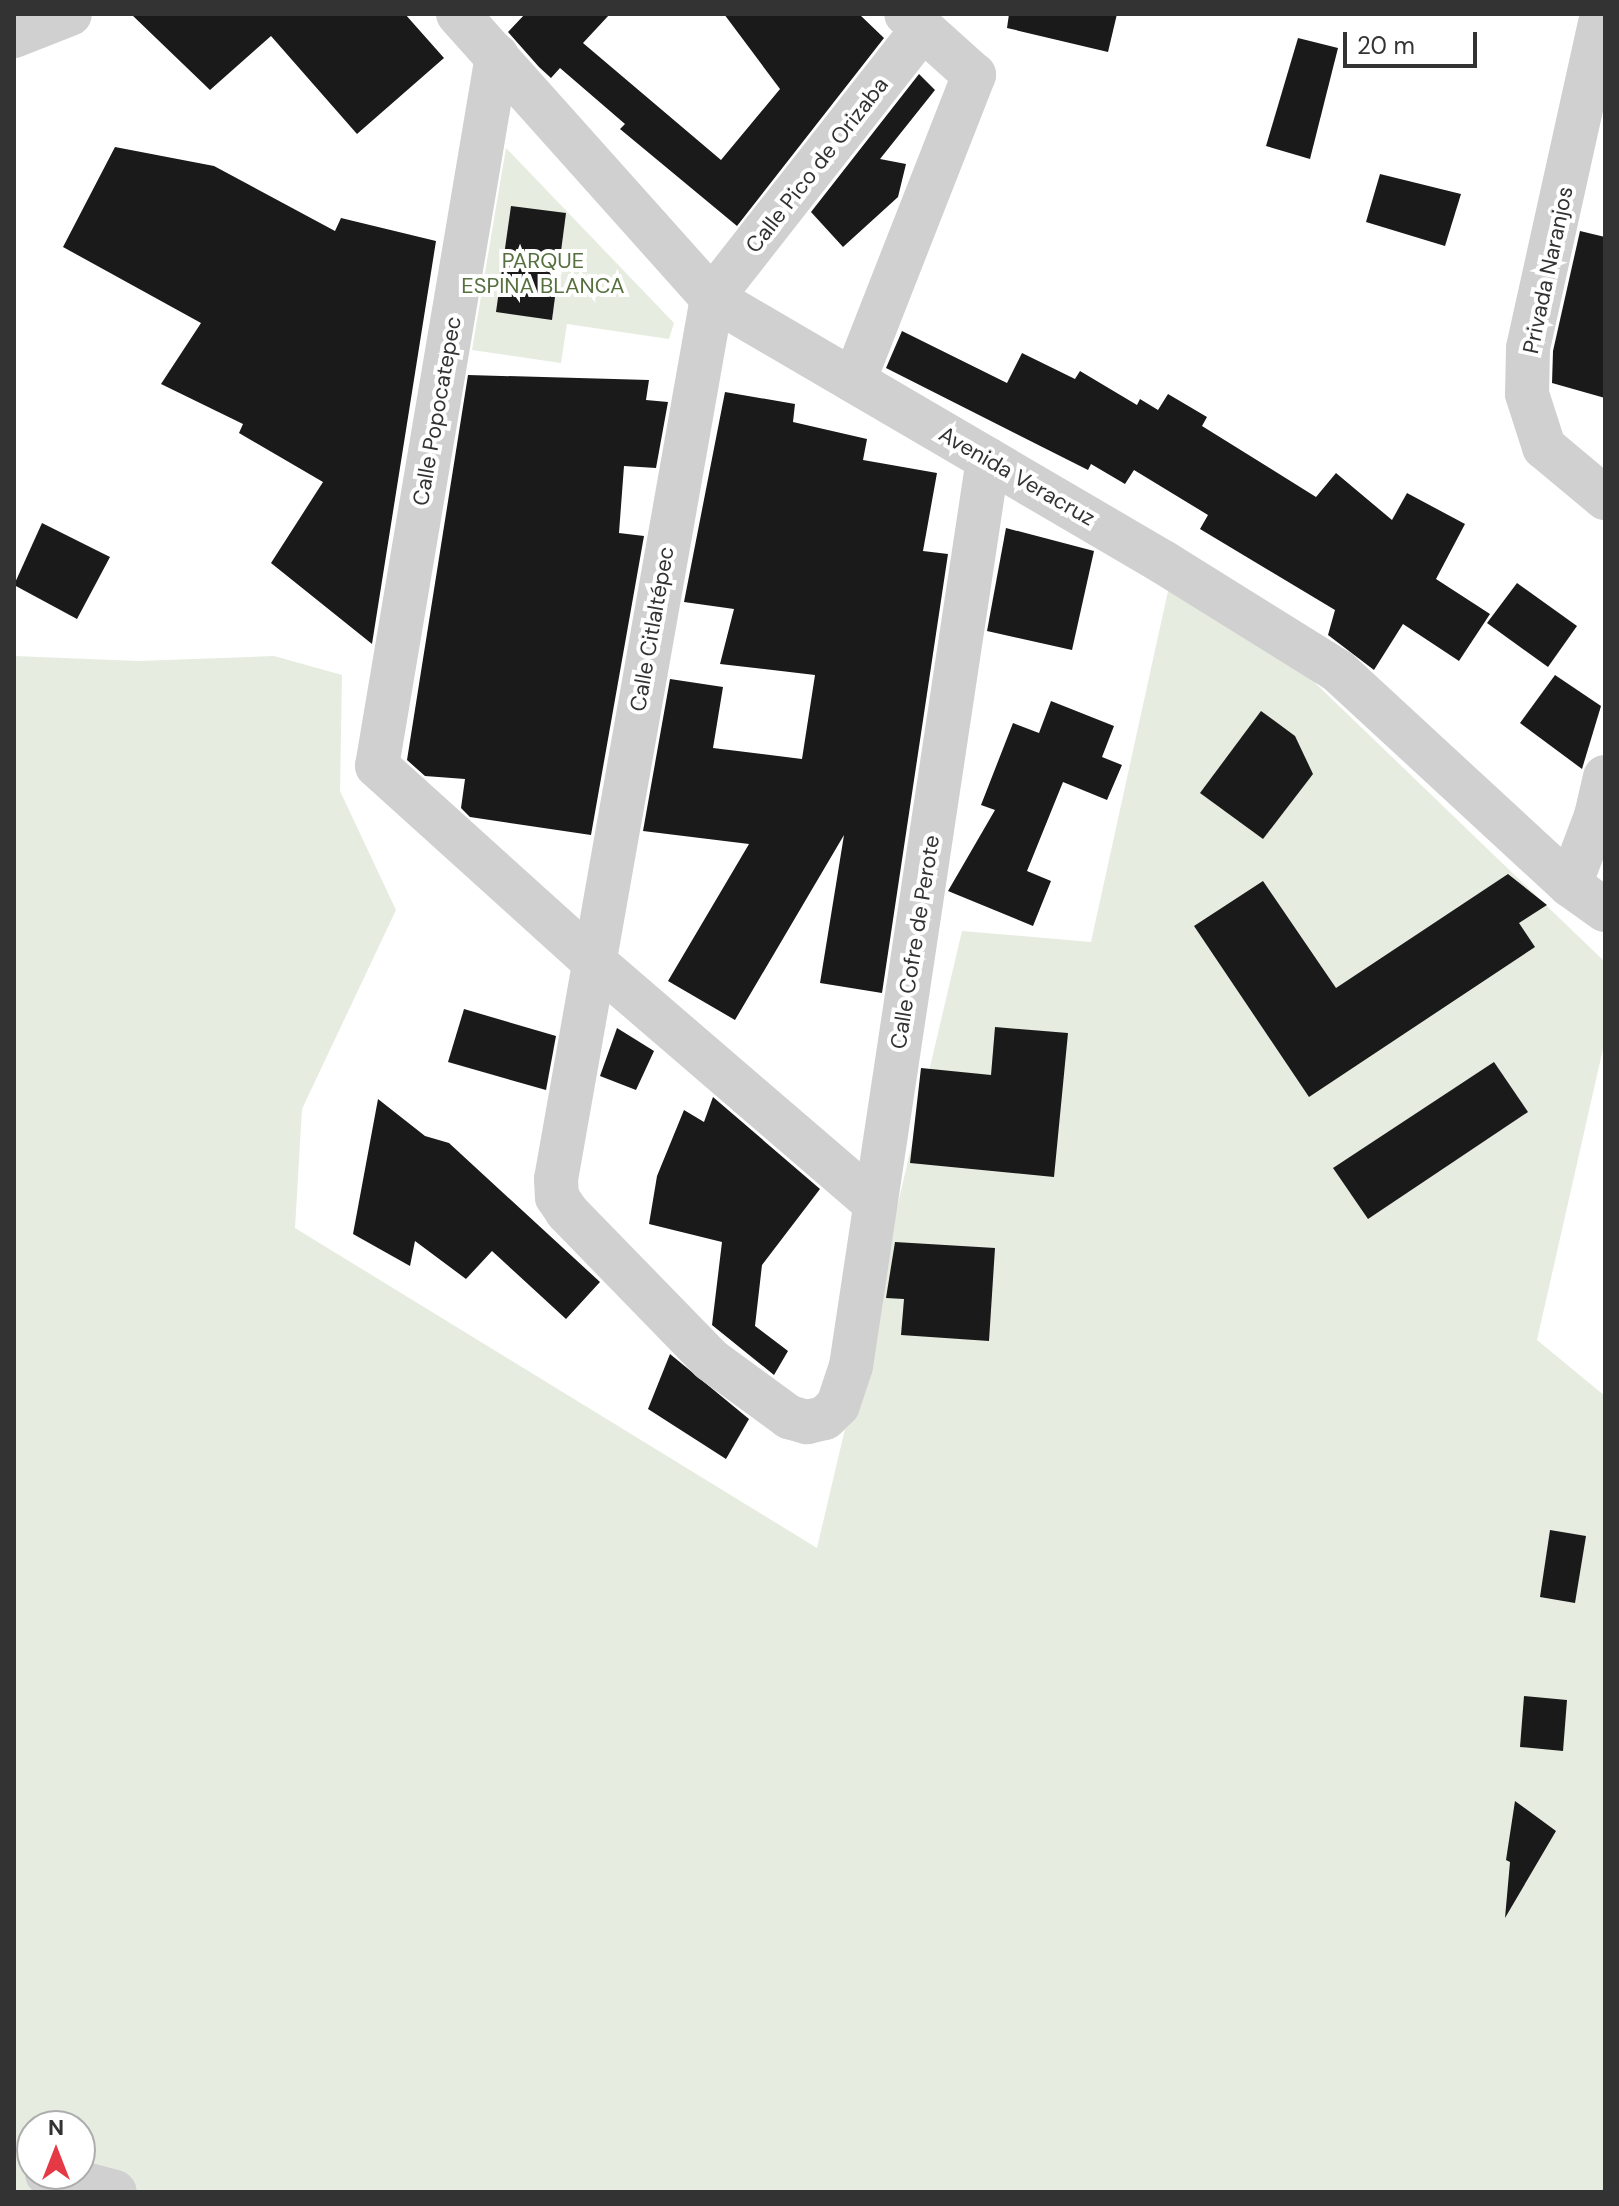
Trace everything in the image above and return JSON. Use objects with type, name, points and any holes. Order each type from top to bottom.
[{"type":"street","points":[[14,36],[70,14]]},
{"type":"street","name":"Avenida Veracruz","points":[[458,14],[712,298],[988,459],[1338,671],[1570,885],[1605,910]]},
{"type":"street","name":"Privada Naranjos","points":[[1602,14],[1528,348],[1527,394],[1544,447],[1605,498]]},
{"type":"street","name":"Calle Pico de Orizaba","points":[[712,298],[914,22],[974,75],[854,381]]},
{"type":"street","name":"Calle Popocatepec","points":[[497,56],[377,766],[592,960]]},
{"type":"street","name":"Calle Citlaltépec","points":[[712,298],[592,960],[557,1197],[711,1360],[789,1417],[807,1422],[825,1418]]},
{"type":"street","name":"Calle Cofre de Perote","points":[[825,1418],[838,1405],[851,1366],[988,459]]},
{"type":"street","points":[[1570,885],[1602,804]]},
{"type":"street","points":[[592,960],[875,1203]]},
{"type":"green space","name":"PARQUE ESPINA BLANCA","points":[[506,148],[674,323],[669,339],[567,324],[561,363],[472,350]]},
{"type":"green space","points":[[1177,550],[1605,962],[1605,1040],[1537,1340],[1605,1396],[1605,2192],[14,2192],[14,656],[138,661],[274,656],[342,675],[340,791],[396,910],[302,1109],[295,1228],[817,1548],[962,931],[1091,942]]},
{"type":"building","points":[[131,14],[405,14],[444,58],[357,134],[271,36],[210,90]]},
{"type":"building","points":[[525,14],[610,14],[583,43],[721,160],[780,89],[724,14],[859,14],[884,38],[737,226],[620,129],[625,124],[560,68],[551,78],[539,67],[508,32]]},
{"type":"building","points":[[1009,14],[1117,14],[1108,52],[1007,28]]},
{"type":"building","points":[[1298,38],[1338,48],[1310,159],[1266,146]]},
{"type":"building","points":[[919,74],[935,90],[880,159],[906,164],[898,197],[843,247],[811,212]]},
{"type":"building","points":[[115,147],[214,166],[335,231],[341,218],[436,241],[372,644],[271,563],[323,482],[239,433],[243,424],[161,384],[201,323],[63,247]]},
{"type":"building","points":[[1380,174],[1461,194],[1445,246],[1366,222]]},
{"type":"building","points":[[511,206],[566,213],[552,320],[496,312]]},
{"type":"building","points":[[1580,231],[1605,237],[1605,398],[1552,383],[1553,351]]},
{"type":"building","points":[[902,331],[1007,383],[1022,353],[1075,379],[1080,371],[1137,405],[1140,399],[1158,410],[1168,394],[1207,417],[1202,426],[1316,497],[1336,473],[1392,520],[1407,493],[1465,524],[1436,579],[1490,614],[1459,661],[1403,624],[1374,670],[1328,635],[1335,610],[1200,529],[1208,515],[1134,470],[1125,484],[1091,464],[1088,470],[886,368]]},
{"type":"building","points":[[468,375],[649,380],[646,400],[668,402],[656,468],[624,466],[619,533],[644,536],[591,835],[470,817],[461,808],[465,779],[425,776],[407,760]]},
{"type":"building","points":[[725,392],[795,404],[793,422],[867,439],[863,460],[937,473],[923,551],[948,554],[882,993],[820,983],[844,835],[735,1020],[668,981],[749,844],[643,831],[670,679],[723,687],[713,748],[802,759],[815,675],[720,664],[734,609],[684,602]]},
{"type":"building","points":[[42,523],[110,557],[77,619],[14,585]]},
{"type":"building","points":[[1006,528],[1094,551],[1072,650],[987,631]]},
{"type":"building","points":[[1517,583],[1577,626],[1548,667],[1487,623]]},
{"type":"building","points":[[1555,675],[1601,706],[1582,769],[1520,723]]},
{"type":"building","points":[[1051,701],[1114,726],[1102,757],[1122,765],[1107,800],[1063,782],[1027,871],[1051,881],[1033,926],[948,891],[995,810],[981,805],[1013,723],[1039,733]]},
{"type":"building","points":[[1261,711],[1295,736],[1313,774],[1263,839],[1200,793]]},
{"type":"building","points":[[1508,874],[1547,905],[1519,923],[1535,947],[1309,1097],[1194,926],[1263,881],[1336,988]]},
{"type":"building","points":[[464,1009],[556,1036],[546,1090],[448,1062]]},
{"type":"building","points":[[995,1027],[1068,1033],[1054,1177],[910,1163],[921,1068],[991,1075]]},
{"type":"building","points":[[617,1028],[654,1051],[636,1090],[600,1076]]},
{"type":"building","points":[[1494,1062],[1528,1112],[1368,1219],[1333,1168]]},
{"type":"building","points":[[713,1097],[820,1189],[762,1265],[755,1326],[788,1351],[774,1375],[712,1325],[722,1242],[649,1224],[657,1176],[684,1110],[704,1122]]},
{"type":"building","points":[[378,1099],[425,1136],[449,1143],[600,1282],[566,1319],[492,1251],[466,1279],[415,1241],[410,1266],[353,1234]]},
{"type":"building","points":[[895,1242],[995,1248],[989,1341],[901,1335],[904,1299],[886,1298]]},
{"type":"building","points":[[670,1354],[749,1419],[726,1459],[648,1409]]},
{"type":"building","points":[[1550,1530],[1586,1536],[1575,1603],[1540,1597]]},
{"type":"building","points":[[1524,1696],[1567,1700],[1563,1751],[1520,1747]]},
{"type":"building","points":[[1515,1801],[1556,1831],[1505,1918],[1510,1862],[1506,1860]]}]
